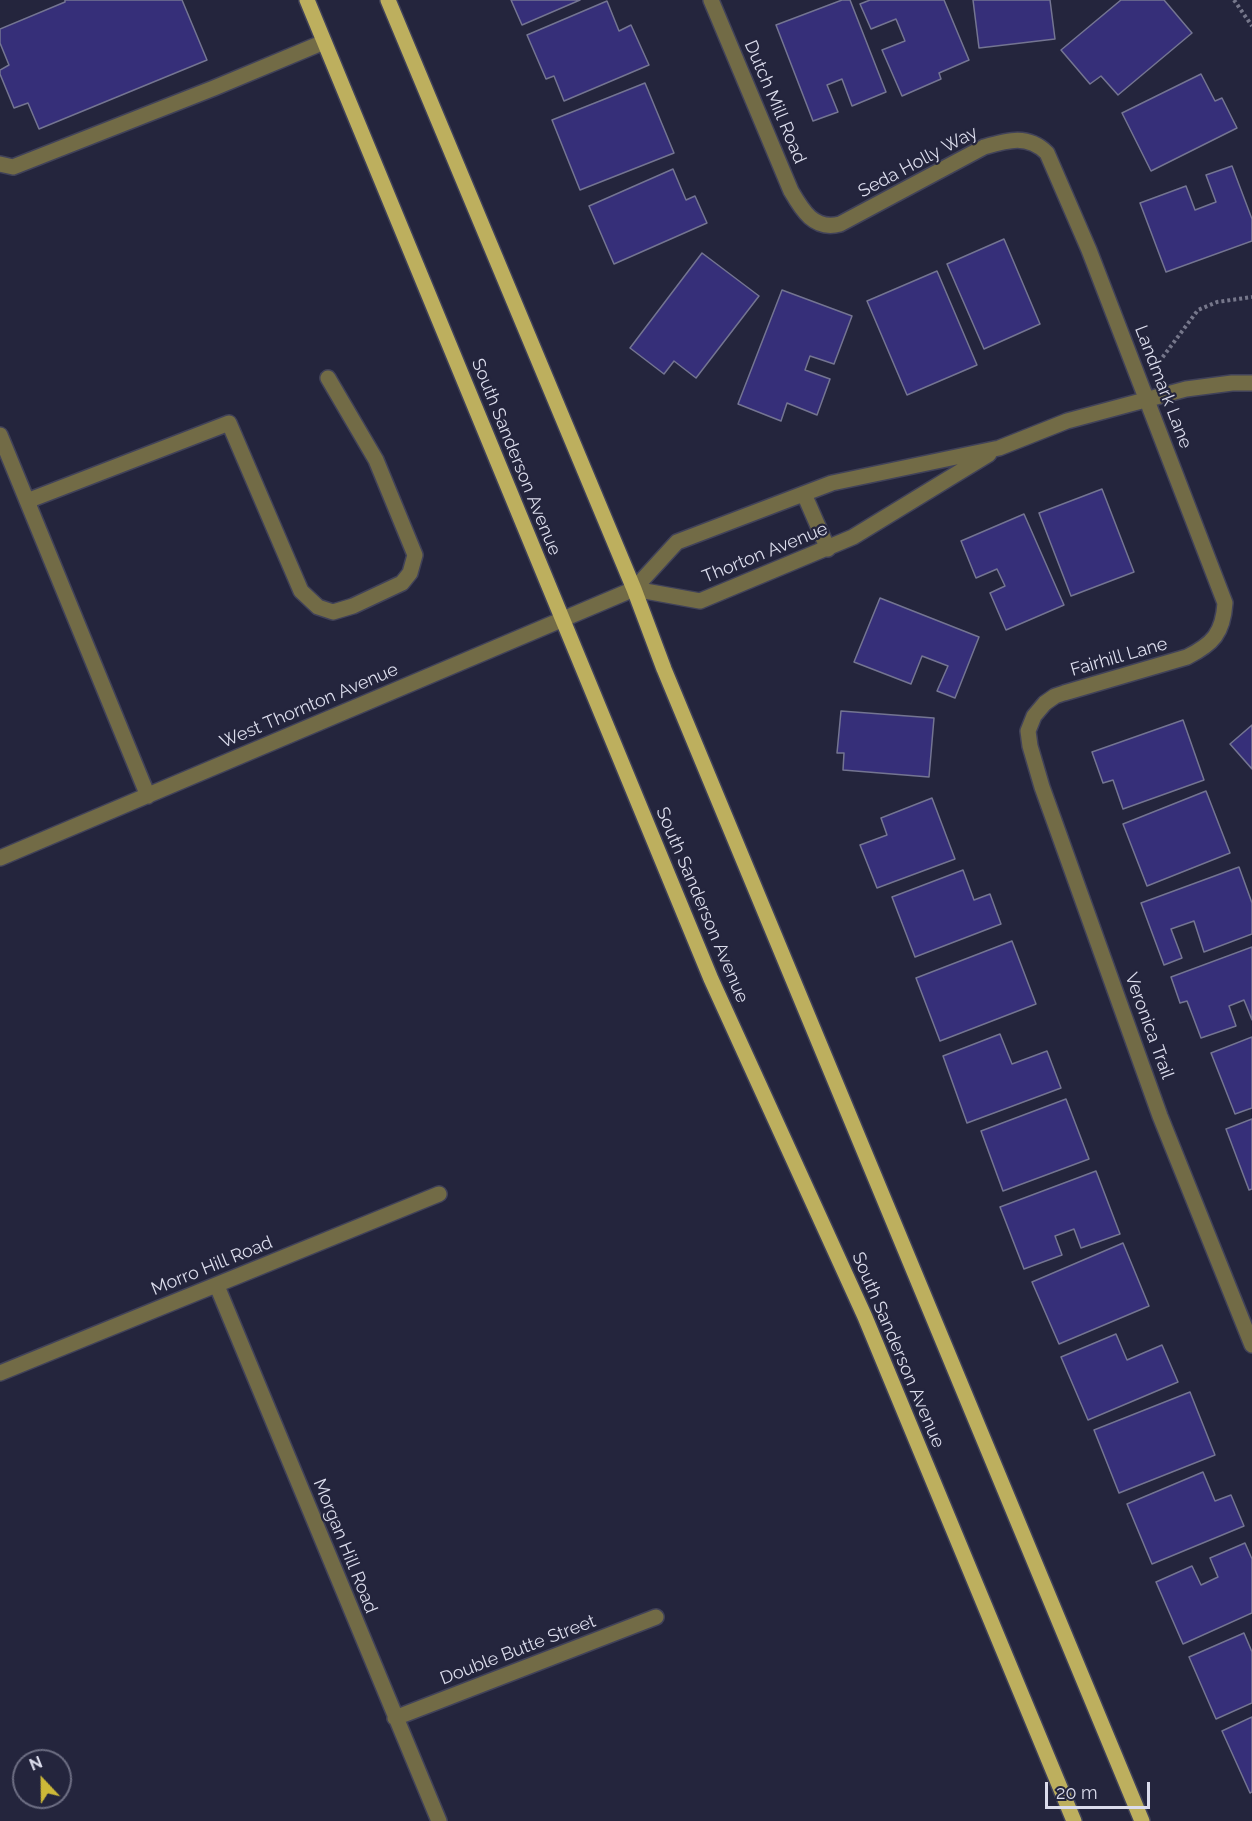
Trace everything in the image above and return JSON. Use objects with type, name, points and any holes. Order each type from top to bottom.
[{"type":"main road","name":"South Sanderson Avenue","points":[[307,0],[711,979],[865,1317],[1074,1821]]},
{"type":"main road","points":[[388,0],[634,589],[669,679],[1142,1821]]},
{"type":"street","name":"Dutch Mill Road","points":[[711,0],[786,182],[807,216]]},
{"type":"street","points":[[0,164],[13,167],[324,42]]},
{"type":"street","name":"Seda Holly Way","points":[[807,216],[820,224],[831,226],[840,224],[984,147],[1003,141],[1023,140],[1038,143],[1047,153]]},
{"type":"street","name":"Landmark Lane","points":[[1047,153],[1089,250],[1226,603],[1224,620],[1216,637]]},
{"type":"street","points":[[27,501],[229,423],[301,591],[318,608],[333,612],[353,606],[402,583],[410,573],[415,555],[376,460],[328,378]]},
{"type":"street","name":"Thorton Avenue","points":[[634,589],[700,601],[853,537],[999,448],[1067,421],[1144,393],[1232,383],[1252,383]]},
{"type":"street","points":[[0,435],[148,796]]},
{"type":"street","name":"Thorton Avenue","points":[[634,589],[677,542],[832,483],[999,448]]},
{"type":"street","points":[[804,494],[828,549]]},
{"type":"street","name":"West Thornton Avenue","points":[[0,858],[634,589]]},
{"type":"street","name":"Fairhill Lane","points":[[1034,716],[1055,696],[1186,657],[1203,649],[1216,637]]},
{"type":"street","name":"Veronica Trail","points":[[1034,716],[1028,731],[1042,787],[1160,1116],[1252,1345]]},
{"type":"street","name":"Morro Hill Road","points":[[0,1373],[439,1194]]},
{"type":"street","name":"Morgan Hill Road","points":[[217,1286],[439,1821]]},
{"type":"street","name":"Double Butte Street","points":[[395,1718],[656,1617]]},
{"type":"path","points":[[1234,0],[1252,26]]},
{"type":"path","points":[[1144,393],[1198,310],[1217,302],[1252,297]]},
{"type":"building","points":[[65,0],[182,0],[207,60],[39,129],[28,103],[14,108],[0,74],[0,70],[9,65],[0,43],[0,29],[65,2]]},
{"type":"building","points":[[511,0],[580,0],[522,25]]},
{"type":"building","points":[[842,0],[850,0],[886,92],[852,106],[842,79],[827,85],[838,112],[813,121],[776,25]]},
{"type":"building","points":[[870,0],[944,0],[969,60],[939,73],[941,79],[902,96],[882,50],[905,41],[896,19],[871,29],[860,4]]},
{"type":"building","points":[[973,0],[1050,0],[1055,39],[979,48]]},
{"type":"building","points":[[1121,0],[1164,0],[1192,33],[1118,95],[1101,76],[1090,84],[1061,50]]},
{"type":"building","points":[[607,1],[619,31],[631,25],[649,65],[564,101],[554,76],[546,79],[527,35]]},
{"type":"building","points":[[1201,74],[1215,101],[1222,98],[1237,128],[1151,171],[1122,113]]},
{"type":"building","points":[[645,83],[674,153],[580,190],[552,120]]},
{"type":"building","points":[[1232,166],[1252,219],[1252,241],[1166,272],[1140,203],[1186,186],[1195,210],[1216,202],[1206,175]]},
{"type":"building","points":[[673,169],[686,200],[695,196],[707,223],[614,264],[589,206]]},
{"type":"building","points":[[1004,239],[1040,324],[984,349],[947,264]]},
{"type":"building","points":[[702,253],[759,296],[696,378],[674,361],[664,374],[630,348]]},
{"type":"building","points":[[937,271],[977,365],[907,395],[867,301]]},
{"type":"building","points":[[782,290],[852,316],[834,364],[810,356],[805,370],[830,379],[817,415],[787,403],[781,421],[738,404]]},
{"type":"building","points":[[1102,489],[1134,572],[1071,596],[1039,513]]},
{"type":"building","points":[[1024,514],[1064,605],[1006,630],[990,593],[1005,586],[997,569],[976,578],[961,541]]},
{"type":"building","points":[[880,598],[979,637],[955,698],[937,691],[948,666],[922,656],[911,684],[854,662]]},
{"type":"building","points":[[841,711],[934,718],[929,777],[843,770],[844,753],[837,753]]},
{"type":"building","points":[[1183,720],[1204,780],[1123,809],[1113,780],[1103,783],[1092,752]]},
{"type":"building","points":[[1252,725],[1252,769],[1230,744]]},
{"type":"building","points":[[1206,791],[1230,853],[1147,886],[1123,824]]},
{"type":"building","points":[[932,798],[955,859],[877,888],[860,845],[887,835],[881,818]]},
{"type":"building","points":[[1239,867],[1252,903],[1252,934],[1204,952],[1194,921],[1171,929],[1182,958],[1164,965],[1141,903]]},
{"type":"building","points":[[963,870],[974,900],[990,894],[1001,924],[915,957],[892,897]]},
{"type":"building","points":[[1012,941],[1036,1004],[940,1041],[916,978]]},
{"type":"building","points":[[1252,947],[1252,1020],[1244,1000],[1229,1006],[1236,1026],[1201,1038],[1187,1001],[1180,1003],[1171,977]]},
{"type":"building","points":[[1000,1034],[1012,1064],[1047,1051],[1061,1088],[967,1123],[943,1056]]},
{"type":"building","points":[[1252,1037],[1252,1108],[1235,1114],[1211,1053]]},
{"type":"building","points":[[1066,1099],[1089,1159],[1003,1191],[981,1131]]},
{"type":"building","points":[[1252,1119],[1252,1189],[1249,1190],[1226,1129]]},
{"type":"building","points":[[1096,1171],[1120,1234],[1081,1248],[1074,1229],[1055,1236],[1062,1255],[1024,1269],[1000,1207]]},
{"type":"building","points":[[1123,1243],[1149,1306],[1059,1344],[1032,1282]]},
{"type":"building","points":[[1116,1334],[1127,1360],[1162,1345],[1178,1382],[1088,1420],[1061,1357]]},
{"type":"building","points":[[1190,1392],[1215,1455],[1119,1493],[1094,1430]]},
{"type":"building","points":[[1203,1472],[1215,1501],[1231,1495],[1244,1526],[1152,1564],[1127,1504]]},
{"type":"building","points":[[1245,1543],[1252,1559],[1252,1613],[1183,1644],[1156,1582],[1192,1566],[1201,1585],[1218,1577],[1210,1558]]},
{"type":"building","points":[[1244,1633],[1252,1652],[1252,1703],[1216,1719],[1189,1657]]},
{"type":"building","points":[[1252,1717],[1252,1792],[1250,1793],[1222,1731]]}]
